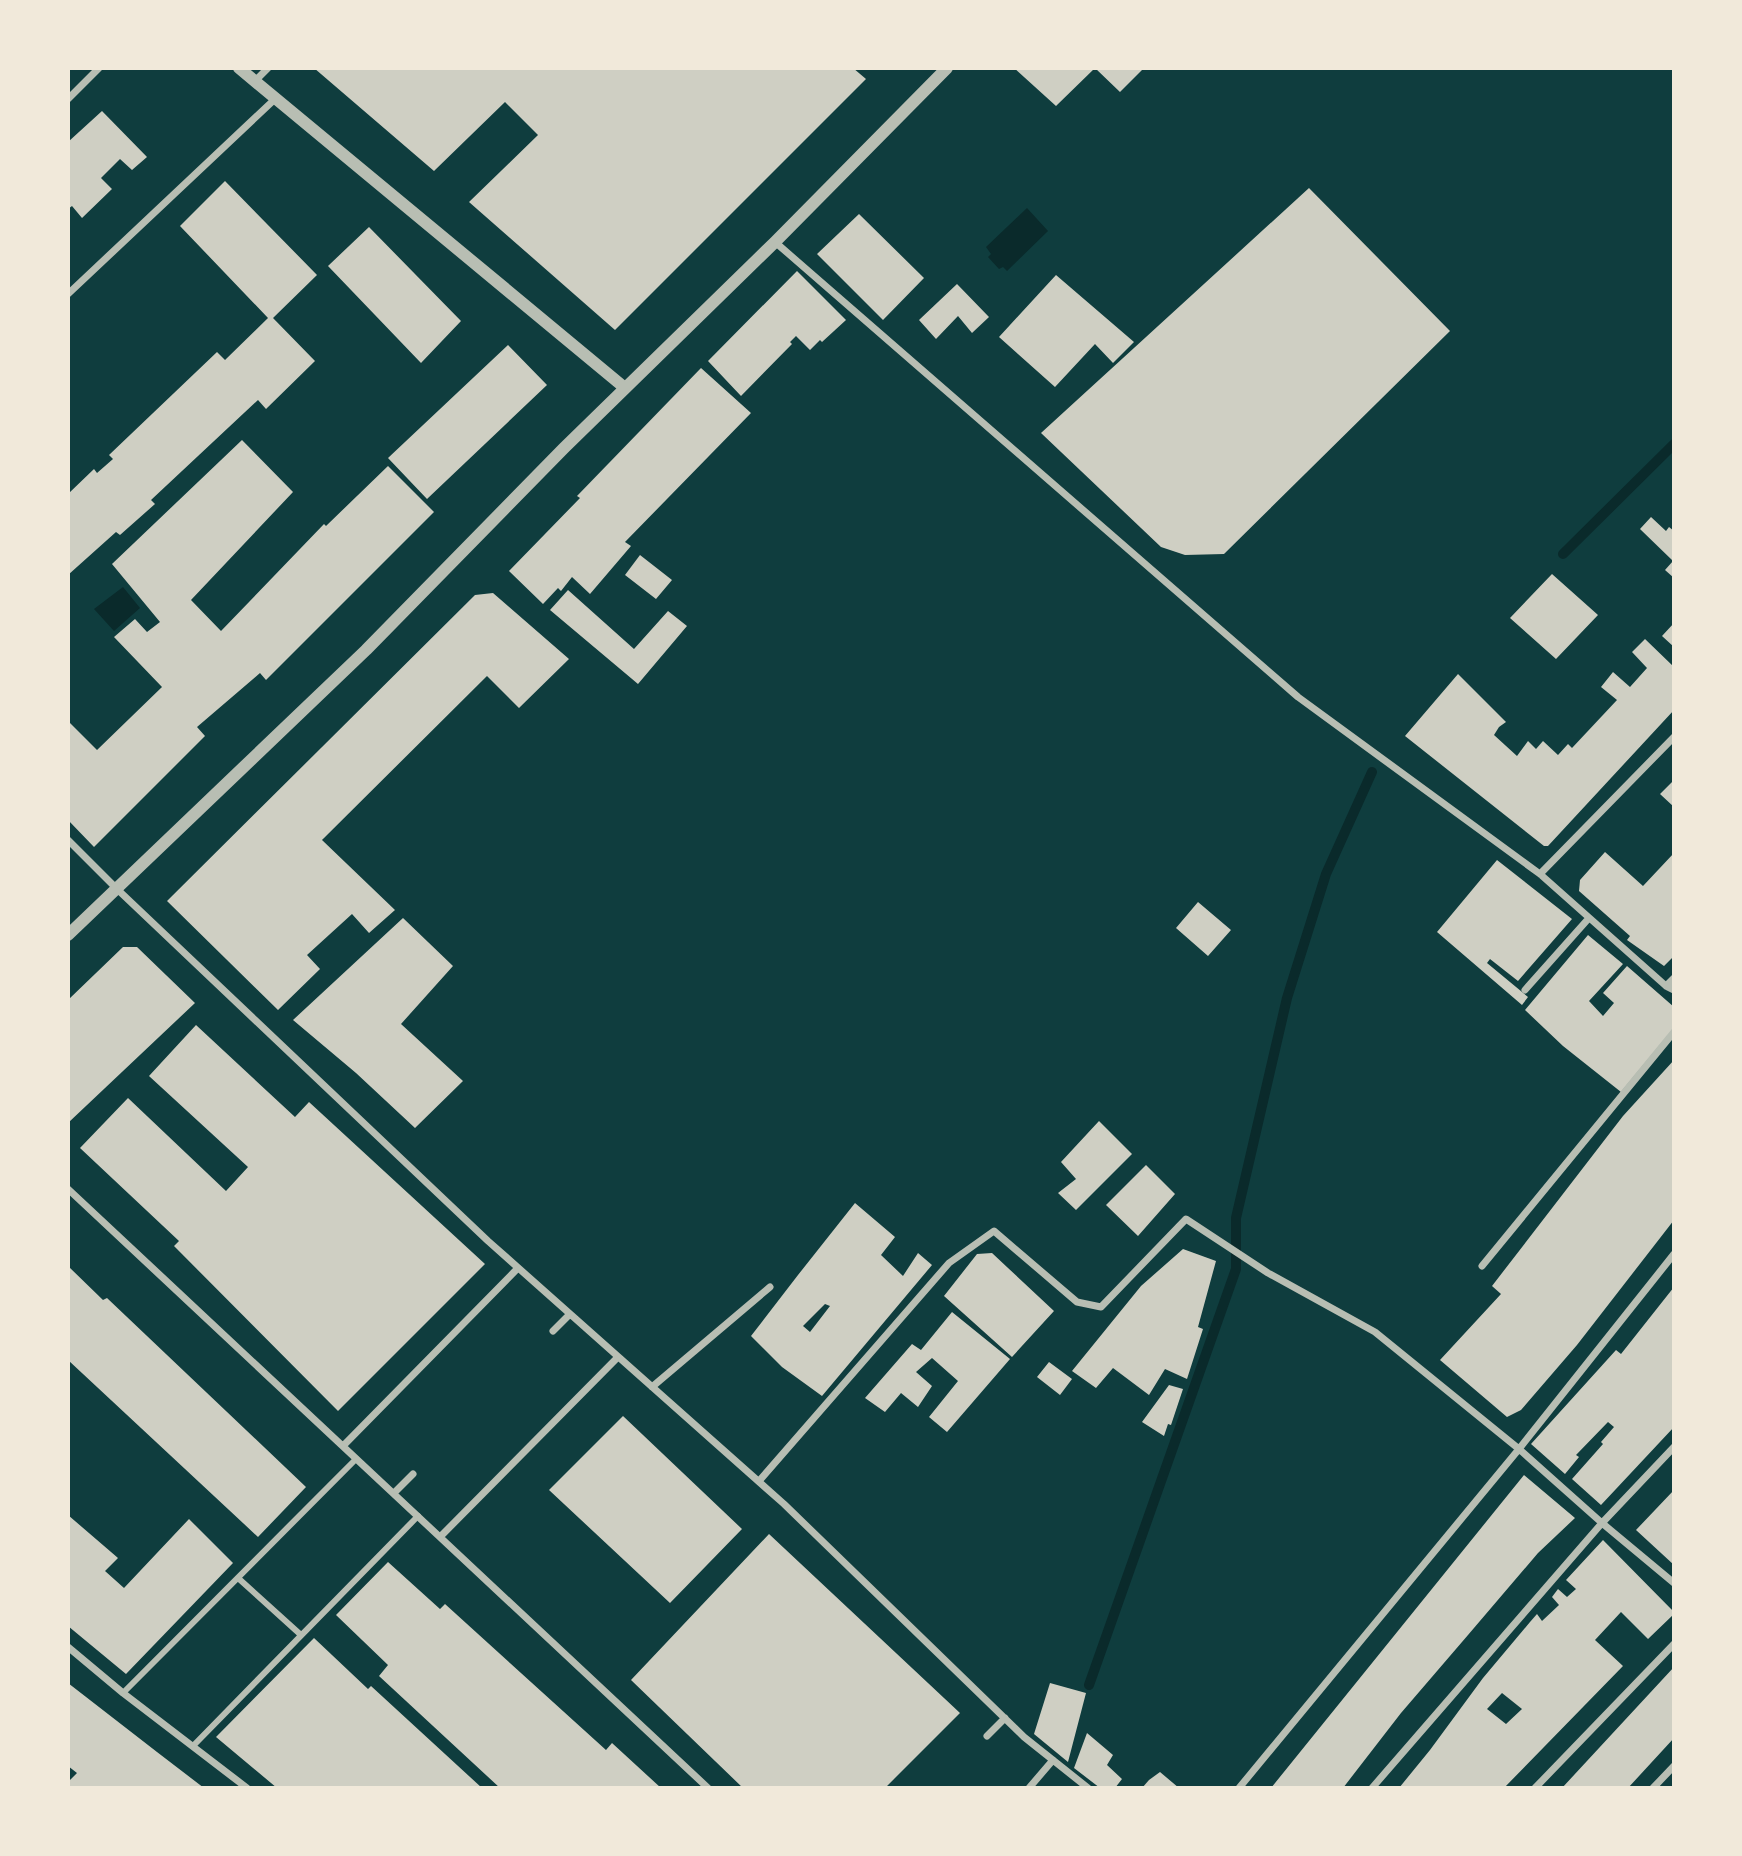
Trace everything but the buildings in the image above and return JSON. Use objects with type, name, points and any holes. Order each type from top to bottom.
[{"type":"street","points":[[68,99],[99,68]]},
{"type":"street","points":[[239,68],[625,388]]},
{"type":"street","points":[[255,81],[268,68]]},
{"type":"street","points":[[68,935],[366,650],[947,68]]},
{"type":"street","points":[[68,294],[275,99]]},
{"type":"street","points":[[775,242],[1298,697],[1540,874],[1670,988],[1674,978]]},
{"type":"street","points":[[1540,874],[1674,737]]},
{"type":"street","points":[[68,840],[518,1268],[759,1481],[1024,1737],[1088,1788]]},
{"type":"street","points":[[1525,989],[1589,918]]},
{"type":"street","points":[[1482,1266],[1674,1031]]},
{"type":"street","points":[[68,1189],[708,1788]]},
{"type":"street","points":[[759,1481],[949,1263],[994,1231],[1077,1302],[1101,1307],[1186,1219],[1268,1273],[1375,1332],[1519,1449],[1674,1583]]},
{"type":"street","points":[[1240,1788],[1519,1449],[1674,1254]]},
{"type":"street","points":[[343,1446],[518,1268]]},
{"type":"street","points":[[652,1387],[770,1287]]},
{"type":"street","points":[[553,1331],[570,1314]]},
{"type":"street","points":[[440,1537],[618,1357]]},
{"type":"street","points":[[1372,1788],[1602,1523],[1674,1447]]},
{"type":"street","points":[[123,1693],[356,1459]]},
{"type":"street","points":[[394,1493],[413,1474]]},
{"type":"street","points":[[193,1746],[418,1516]]},
{"type":"street","points":[[238,1577],[302,1635]]},
{"type":"street","points":[[1535,1788],[1674,1644]]},
{"type":"street","points":[[68,1647],[123,1693],[247,1788]]},
{"type":"street","points":[[987,1736],[1005,1718]]},
{"type":"street","points":[[1029,1788],[1053,1760]]},
{"type":"street","points":[[1653,1788],[1674,1766]]},
{"type":"water","points":[[1027,208],[1048,231],[1007,271],[1003,267],[999,269],[988,257],[991,254],[986,247]]},
{"type":"water","points":[[123,587],[140,608],[114,631],[94,609]]},
{"type":"waterway","points":[[1563,554],[1674,444]]},
{"type":"waterway","points":[[1089,1685],[1236,1269],[1236,1218],[1287,998],[1326,874],[1372,772]]}]
